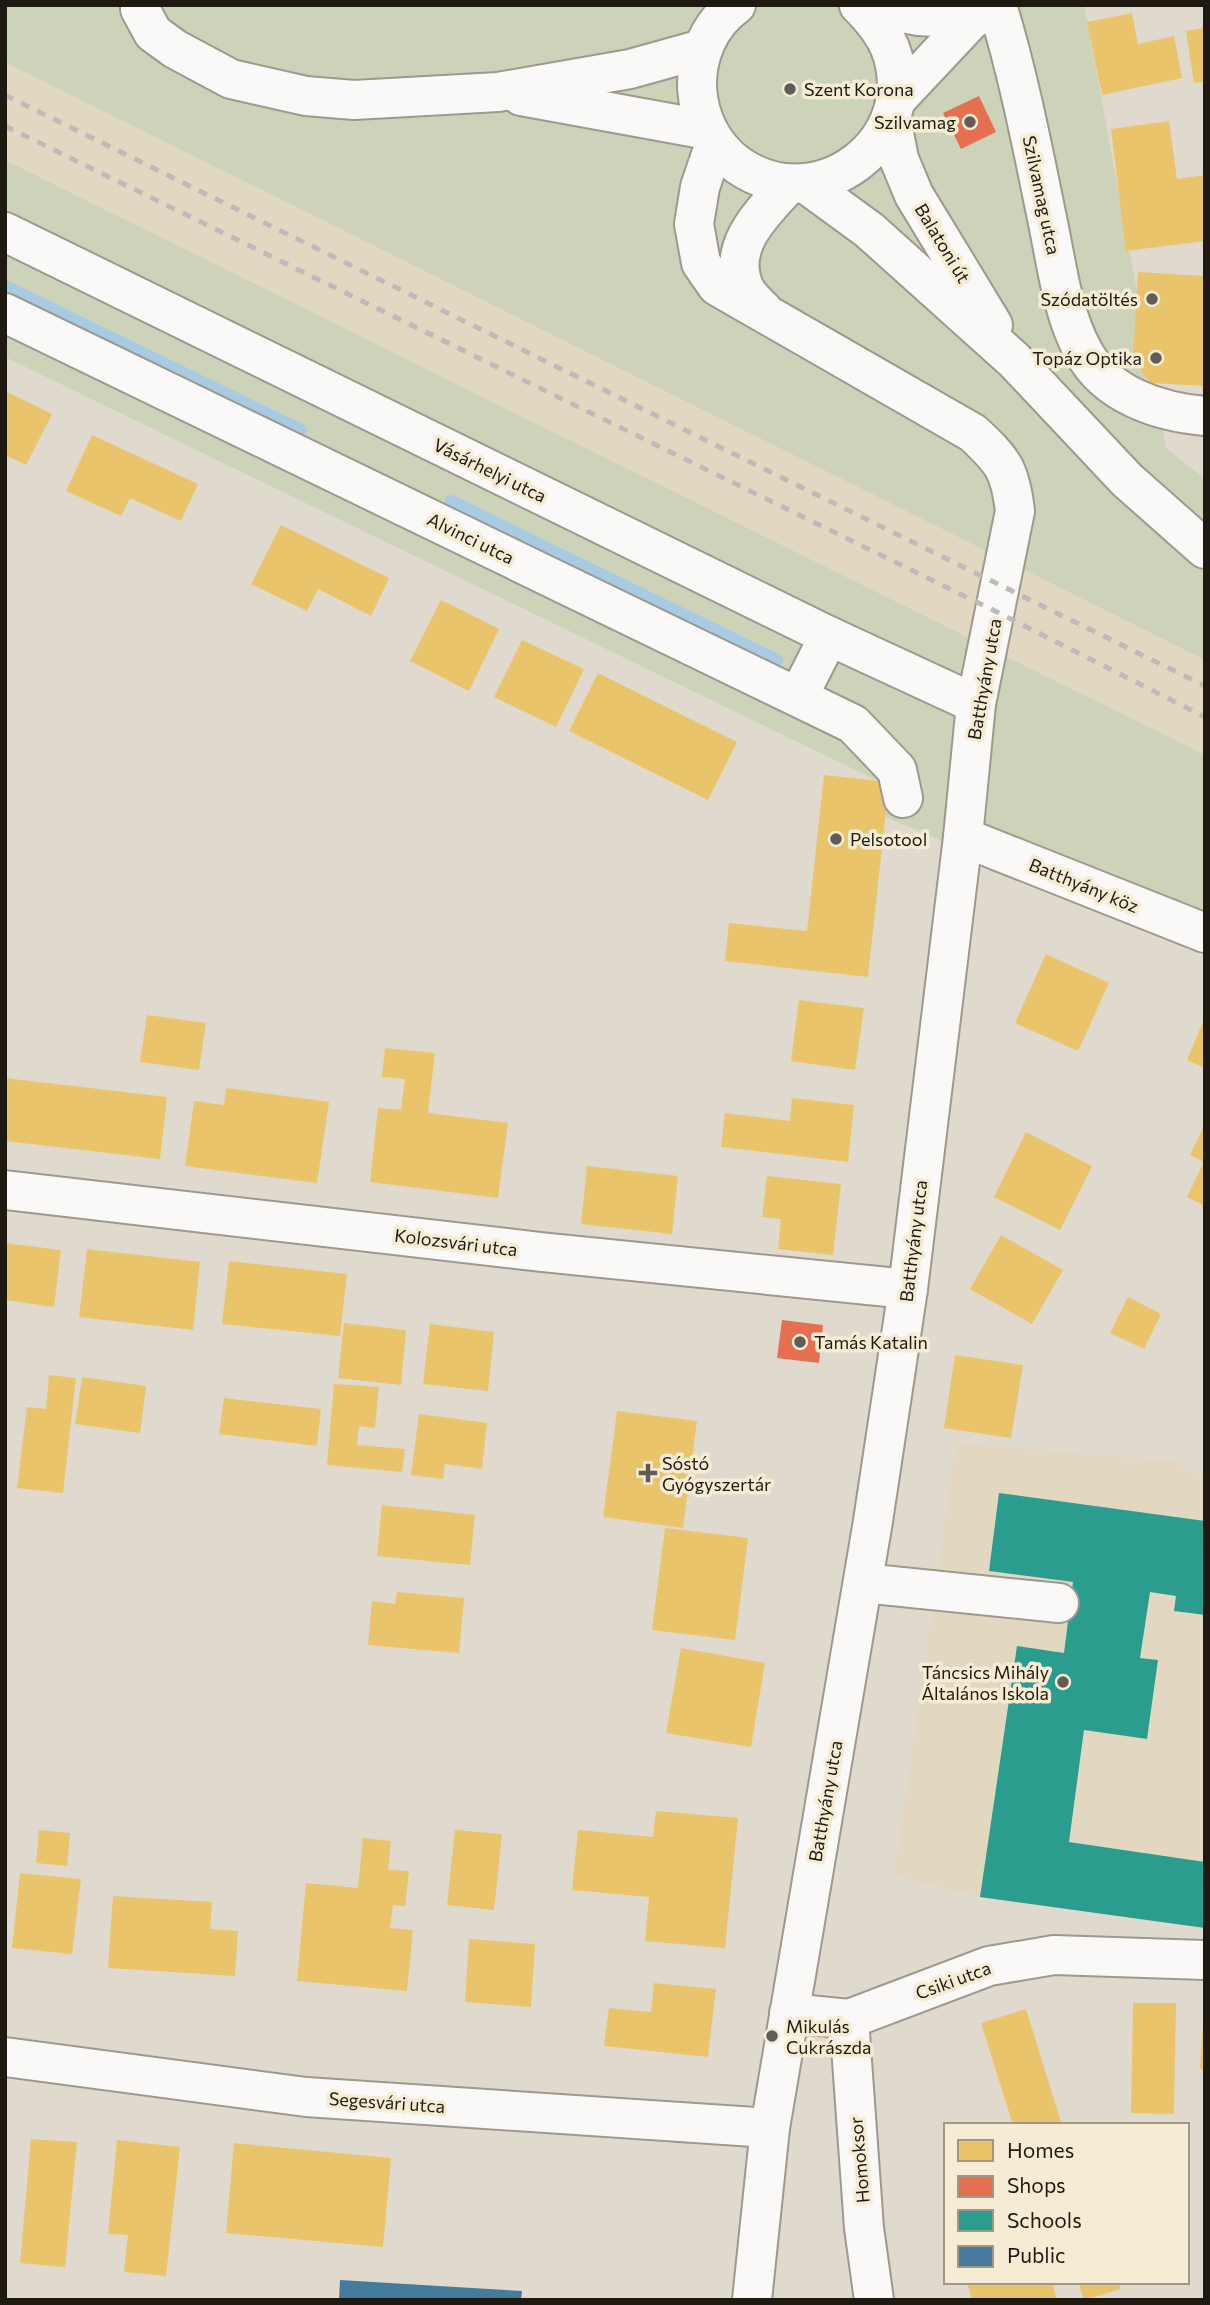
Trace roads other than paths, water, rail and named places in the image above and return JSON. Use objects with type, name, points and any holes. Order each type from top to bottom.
[{"type":"street","points":[[131,7],[153,33],[231,79],[306,96],[354,100],[498,92],[630,69],[705,30],[736,5]]},
{"type":"street","points":[[859,5],[919,16],[989,10]]},
{"type":"street","name":"Balatoni út","points":[[859,5],[877,24],[890,48],[896,74],[893,109],[899,159],[914,195],[1014,360]]},
{"type":"street","points":[[705,30],[696,77],[698,104],[711,137],[730,159],[748,171],[768,180],[798,184],[834,177],[858,163],[878,143],[893,109],[989,10]]},
{"type":"street","name":"Szilvamag utca","points":[[989,10],[1017,81],[1066,307],[1083,353],[1119,390],[1138,400],[1167,411],[1205,416]]},
{"type":"street","points":[[498,92],[711,137]]},
{"type":"street","name":"Batthyány utca","points":[[711,137],[694,224],[701,263],[717,286],[973,433],[999,458],[1012,485],[1014,511],[976,704],[963,837],[908,1289],[863,1583],[770,2128],[752,2300]]},
{"type":"street","name":"Balatoni út","points":[[798,184],[869,230],[1014,360],[1127,480],[1205,549]]},
{"type":"street","name":"Batthyány utca","points":[[765,312],[746,291],[738,271],[740,250],[761,213],[798,184]]},
{"type":"street","name":"Vásárhelyi utca","points":[[5,232],[829,636],[976,704]]},
{"type":"street","name":"Alvinci utca","points":[[5,313],[853,724],[897,770],[903,798]]},
{"type":"street","points":[[799,697],[829,636]]},
{"type":"street","name":"Batthyány köz","points":[[963,837],[1205,933]]},
{"type":"street","name":"Kolozsvári utca","points":[[5,1190],[541,1252],[908,1289]]},
{"type":"street","points":[[863,1583],[1059,1603]]},
{"type":"street","name":"Csiki utca","points":[[789,2013],[849,2019],[989,1965],[1054,1955],[1205,1960]]},
{"type":"street","name":"Homoksor","points":[[849,2019],[864,2228],[874,2300]]},
{"type":"street","name":"Segesvári utca","points":[[5,2057],[306,2097],[770,2128]]},
{"type":"waterway","points":[[5,286],[301,430]]},
{"type":"waterway","points":[[451,501],[777,660]]},
{"type":"railway","points":[[5,95],[1205,686]]},
{"type":"railway","points":[[5,126],[995,611],[1205,717]]},
{"type":"place","name":"Szent Korona","points":[[790,89]]},
{"type":"place","name":"Szilvamag","points":[[970,122]]},
{"type":"place","name":"Szódatöltés","points":[[1152,299]]},
{"type":"place","name":"Topáz Optika","points":[[1156,358]]},
{"type":"place","name":"Pelsotool","points":[[836,839]]},
{"type":"place","name":"Tamás Katalin","points":[[800,1342]]},
{"type":"place","name":"Sóstó Gyógyszertár","points":[[648,1473]]},
{"type":"place","name":"Táncsics Mihály Általános Iskola","points":[[1063,1682]]},
{"type":"place","name":"Mikulás Cukrászda","points":[[772,2036]]}]
